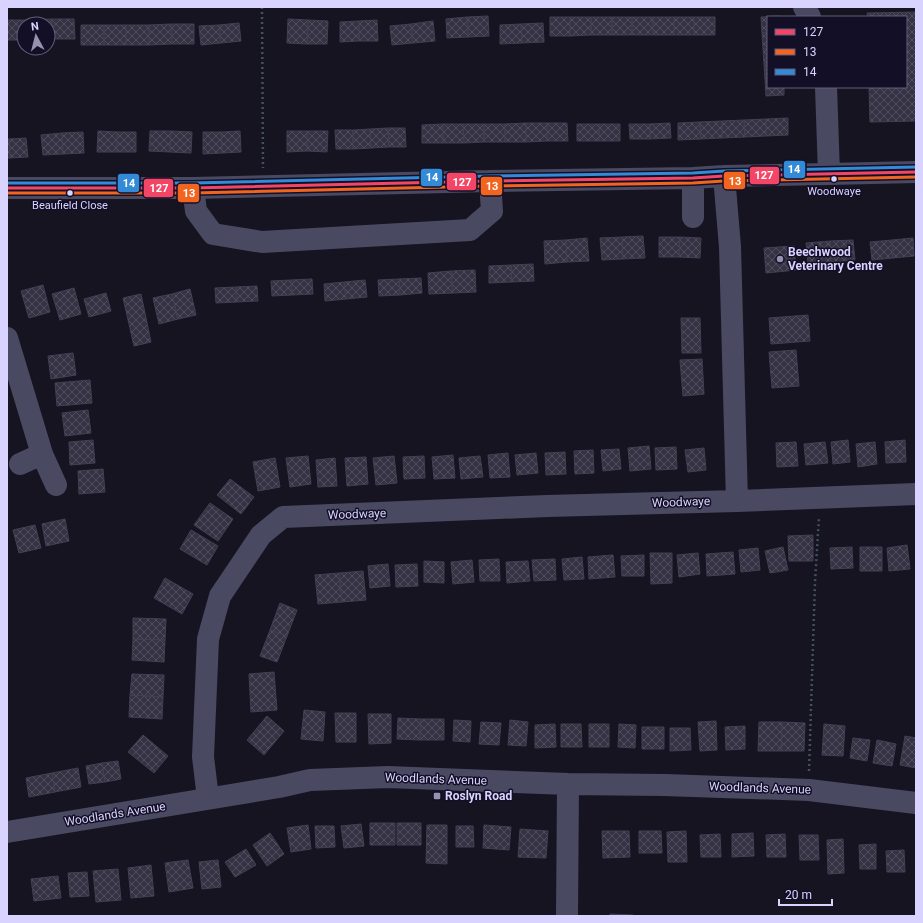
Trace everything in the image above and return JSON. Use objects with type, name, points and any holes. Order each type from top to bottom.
[{"type":"street","points":[[804,7],[809,16]]},
{"type":"street","points":[[826,88],[829,174]]},
{"type":"street","points":[[7,188],[193,188],[916,172]]},
{"type":"street","points":[[724,176],[730,247],[737,501]]},
{"type":"street","points":[[693,178],[693,217]]},
{"type":"street","points":[[193,188],[196,211],[213,234],[262,242],[470,230],[492,211],[490,181]]},
{"type":"street","points":[[7,338],[42,454],[56,484]]},
{"type":"street","points":[[20,464],[42,454]]},
{"type":"street","name":"Woodwaye","points":[[208,798],[203,757],[208,639],[220,596],[261,535],[283,517],[547,506],[916,494]]},
{"type":"street","name":"Woodlands Avenue","points":[[7,832],[279,787],[310,780],[388,777],[568,784],[665,785],[809,790],[916,803]]},
{"type":"street","points":[[567,916],[568,784]]},
{"type":"path","points":[[262,7],[263,186]]},
{"type":"path","points":[[809,790],[814,582],[821,498]]},
{"type":"building","points":[[916,12],[916,121],[870,122],[869,88],[907,88],[907,16],[868,16],[867,13]]},
{"type":"building","points":[[488,16],[489,36],[468,37],[467,17]]},
{"type":"building","points":[[467,17],[468,37],[447,38],[446,19]]},
{"type":"building","points":[[550,17],[570,17],[570,36],[550,36]]},
{"type":"building","points":[[570,17],[591,17],[591,35],[570,36]]},
{"type":"building","points":[[591,17],[612,17],[612,35],[591,35]]},
{"type":"building","points":[[612,17],[632,17],[632,35],[612,35]]},
{"type":"building","points":[[632,17],[653,17],[653,35],[632,35]]},
{"type":"building","points":[[653,17],[674,17],[674,35],[653,35]]},
{"type":"building","points":[[674,17],[694,17],[694,35],[674,35]]},
{"type":"building","points":[[694,17],[715,17],[715,35],[694,35]]},
{"type":"building","points":[[761,17],[767,17],[767,32],[762,33]]},
{"type":"building","points":[[56,19],[74,19],[75,39],[56,39]]},
{"type":"building","points":[[288,19],[308,20],[307,44],[287,43]]},
{"type":"building","points":[[7,20],[16,20],[16,40],[7,40]]},
{"type":"building","points":[[308,20],[328,21],[327,44],[307,44]]},
{"type":"building","points":[[377,20],[378,41],[359,41],[359,21]]},
{"type":"building","points":[[359,21],[359,41],[340,42],[340,22]]},
{"type":"building","points":[[433,21],[435,41],[413,43],[411,24]]},
{"type":"building","points":[[239,23],[241,41],[221,43],[219,25]]},
{"type":"building","points":[[543,23],[544,42],[522,43],[521,24]]},
{"type":"building","points":[[171,24],[194,24],[194,44],[172,44]]},
{"type":"building","points":[[171,24],[172,44],[149,45],[149,25]]},
{"type":"building","points":[[411,24],[413,43],[392,45],[390,26]]},
{"type":"building","points":[[521,24],[522,43],[500,44],[500,25]]},
{"type":"building","points":[[81,25],[104,25],[104,45],[81,45]]},
{"type":"building","points":[[104,25],[126,25],[126,45],[104,45]]},
{"type":"building","points":[[126,25],[149,25],[149,45],[126,45]]},
{"type":"building","points":[[219,25],[221,43],[201,45],[199,26]]},
{"type":"building","points":[[767,32],[767,48],[763,49],[762,33]]},
{"type":"building","points":[[767,48],[767,64],[764,64],[763,49]]},
{"type":"building","points":[[764,64],[767,64],[767,80],[765,80]]},
{"type":"building","points":[[765,80],[767,80],[767,88],[784,88],[784,95],[766,96]]},
{"type":"building","points":[[788,118],[788,135],[766,136],[766,119]]},
{"type":"building","points":[[766,119],[766,136],[745,137],[744,120]]},
{"type":"building","points":[[744,120],[745,137],[722,138],[722,121]]},
{"type":"building","points":[[722,121],[722,138],[701,139],[700,122]]},
{"type":"building","points":[[700,122],[701,139],[678,140],[678,123]]},
{"type":"building","points":[[526,123],[547,123],[547,141],[526,142]]},
{"type":"building","points":[[526,123],[526,142],[505,142],[505,124]]},
{"type":"building","points":[[547,123],[567,123],[568,141],[547,141]]},
{"type":"building","points":[[670,123],[671,138],[650,139],[650,124]]},
{"type":"building","points":[[443,124],[463,124],[464,143],[443,143]]},
{"type":"building","points":[[443,124],[443,143],[422,143],[422,125]]},
{"type":"building","points":[[463,124],[484,124],[484,142],[464,143]]},
{"type":"building","points":[[484,124],[505,124],[505,142],[484,142]]},
{"type":"building","points":[[577,124],[599,124],[599,141],[577,141]]},
{"type":"building","points":[[599,124],[620,124],[620,141],[599,141]]},
{"type":"building","points":[[629,124],[650,124],[650,139],[630,139]]},
{"type":"building","points":[[388,128],[405,128],[406,147],[389,147]]},
{"type":"building","points":[[388,128],[389,147],[371,148],[370,129]]},
{"type":"building","points":[[370,129],[371,148],[353,149],[353,130]]},
{"type":"building","points":[[335,130],[353,130],[353,149],[336,149]]},
{"type":"building","points":[[98,131],[117,132],[117,152],[97,152]]},
{"type":"building","points":[[150,131],[171,131],[170,152],[149,151]]},
{"type":"building","points":[[171,131],[192,132],[191,153],[170,152]]},
{"type":"building","points":[[240,131],[241,152],[222,153],[221,132]]},
{"type":"building","points":[[287,131],[307,131],[307,151],[287,152]]},
{"type":"building","points":[[307,131],[328,131],[327,152],[307,151]]},
{"type":"building","points":[[83,132],[84,153],[63,154],[62,133]]},
{"type":"building","points":[[117,132],[136,132],[136,152],[117,152]]},
{"type":"building","points":[[203,132],[221,132],[222,153],[203,154]]},
{"type":"building","points":[[62,133],[63,154],[43,155],[41,135]]},
{"type":"building","points":[[26,138],[28,157],[10,158],[9,139]]},
{"type":"building","points":[[7,139],[9,139],[10,158],[7,158]]},
{"type":"building","points":[[643,236],[645,258],[623,259],[622,237]]},
{"type":"building","points":[[622,237],[623,259],[602,260],[600,238]]},
{"type":"building","points":[[659,237],[680,237],[679,257],[659,257]]},
{"type":"building","points":[[680,237],[701,238],[700,258],[679,257]]},
{"type":"building","points":[[587,238],[589,261],[567,262],[566,240]]},
{"type":"building","points":[[913,238],[914,256],[893,258],[892,240]]},
{"type":"building","points":[[566,240],[567,262],[545,264],[544,241]]},
{"type":"building","points":[[853,240],[855,260],[831,262],[830,241]]},
{"type":"building","points":[[892,240],[893,258],[872,260],[870,242]]},
{"type":"building","points":[[830,241],[831,262],[808,263],[806,243]]},
{"type":"building","name":"Beechwood Veterinary Centre","points":[[794,246],[796,270],[766,273],[764,248]]},
{"type":"building","points":[[533,264],[534,281],[512,282],[511,265]]},
{"type":"building","points":[[511,265],[512,282],[489,283],[489,266]]},
{"type":"building","points":[[475,270],[476,292],[453,293],[451,271]]},
{"type":"building","points":[[451,271],[453,293],[429,294],[428,273]]},
{"type":"building","points":[[421,278],[422,293],[400,295],[399,279]]},
{"type":"building","points":[[312,279],[313,294],[292,295],[291,280]]},
{"type":"building","points":[[399,279],[400,295],[379,296],[378,280]]},
{"type":"building","points":[[291,280],[292,295],[272,296],[271,281]]},
{"type":"building","points":[[365,280],[367,297],[346,299],[344,282]]},
{"type":"building","points":[[344,282],[346,299],[325,301],[324,284]]},
{"type":"building","points":[[43,285],[50,312],[29,318],[21,291]]},
{"type":"building","points":[[257,286],[258,301],[237,302],[236,287]]},
{"type":"building","points":[[236,287],[237,302],[216,303],[215,288]]},
{"type":"building","points":[[74,288],[81,314],[60,320],[52,294]]},
{"type":"building","points":[[190,289],[196,315],[178,319],[172,294]]},
{"type":"building","points":[[106,293],[111,311],[89,317],[84,299]]},
{"type":"building","points":[[141,294],[151,342],[134,346],[123,298]]},
{"type":"building","points":[[172,294],[178,319],[159,324],[153,298]]},
{"type":"building","points":[[808,315],[810,341],[771,344],[769,318]]},
{"type":"building","points":[[681,318],[700,318],[701,353],[682,353]]},
{"type":"building","points":[[796,350],[799,386],[772,388],[769,352]]},
{"type":"building","points":[[73,353],[76,375],[51,379],[48,356]]},
{"type":"building","points":[[702,359],[704,394],[683,396],[680,360]]},
{"type":"building","points":[[90,380],[92,403],[57,406],[55,383]]},
{"type":"building","points":[[88,410],[91,433],[65,436],[62,413]]},
{"type":"building","points":[[93,440],[95,463],[70,465],[69,442]]},
{"type":"building","points":[[848,440],[850,462],[833,464],[831,442]]},
{"type":"building","points":[[905,440],[906,462],[886,463],[885,442]]},
{"type":"building","points":[[796,442],[798,466],[777,467],[776,443]]},
{"type":"building","points":[[825,442],[828,463],[806,465],[804,444]]},
{"type":"building","points":[[875,442],[877,464],[858,467],[856,444]]},
{"type":"building","points":[[649,446],[651,469],[630,471],[628,448]]},
{"type":"building","points":[[676,447],[677,469],[656,470],[655,448]]},
{"type":"building","points":[[704,448],[706,470],[688,472],[685,450]]},
{"type":"building","points":[[619,449],[621,469],[603,471],[601,450]]},
{"type":"building","points":[[593,450],[594,473],[575,474],[574,451]]},
{"type":"building","points":[[565,452],[566,474],[546,475],[545,453]]},
{"type":"building","points":[[508,453],[510,477],[490,478],[488,455]]},
{"type":"building","points":[[536,453],[538,473],[517,475],[515,455]]},
{"type":"building","points":[[453,455],[455,478],[434,479],[432,457]]},
{"type":"building","points":[[308,456],[311,484],[290,487],[286,458]]},
{"type":"building","points":[[394,456],[397,483],[376,485],[373,458]]},
{"type":"building","points":[[424,456],[425,478],[404,479],[403,457]]},
{"type":"building","points":[[480,456],[483,477],[461,479],[459,458]]},
{"type":"building","points":[[366,457],[368,484],[347,486],[345,458]]},
{"type":"building","points":[[275,458],[280,487],[258,491],[253,462]]},
{"type":"building","points":[[335,458],[337,486],[318,487],[316,460]]},
{"type":"building","points":[[103,469],[105,492],[79,494],[78,471]]},
{"type":"building","points":[[230,479],[254,497],[241,514],[217,495]]},
{"type":"building","points":[[210,503],[233,519],[218,541],[194,525]]},
{"type":"building","points":[[65,519],[69,541],[46,546],[42,524]]},
{"type":"building","points":[[35,525],[41,548],[19,553],[13,530]]},
{"type":"building","points":[[191,530],[218,546],[207,565],[180,549]]},
{"type":"building","points":[[813,535],[813,561],[789,561],[788,536]]},
{"type":"building","points":[[907,545],[910,569],[889,571],[887,548]]},
{"type":"building","points":[[783,547],[788,570],[770,573],[765,551]]},
{"type":"building","points":[[852,547],[853,568],[831,569],[830,548]]},
{"type":"building","points":[[860,547],[882,547],[882,571],[860,571]]},
{"type":"building","points":[[758,548],[760,570],[741,572],[739,550]]},
{"type":"building","points":[[733,552],[735,574],[707,576],[706,554]]},
{"type":"building","points":[[650,553],[672,553],[672,583],[651,584]]},
{"type":"building","points":[[698,553],[700,574],[679,577],[677,555]]},
{"type":"building","points":[[613,555],[615,577],[589,579],[588,557]]},
{"type":"building","points":[[644,555],[644,576],[622,576],[621,556]]},
{"type":"building","points":[[582,557],[584,579],[564,580],[562,559]]},
{"type":"building","points":[[499,559],[500,581],[480,581],[479,560]]},
{"type":"building","points":[[555,559],[556,580],[534,581],[532,560]]},
{"type":"building","points":[[472,560],[474,582],[453,584],[451,562]]},
{"type":"building","points":[[424,561],[444,562],[444,583],[424,582]]},
{"type":"building","points":[[528,561],[530,581],[507,583],[506,562]]},
{"type":"building","points":[[388,564],[390,586],[370,588],[368,566]]},
{"type":"building","points":[[417,564],[418,586],[396,587],[395,565]]},
{"type":"building","points":[[363,571],[366,600],[342,602],[339,573]]},
{"type":"building","points":[[339,573],[342,602],[318,604],[315,575]]},
{"type":"building","points":[[165,578],[193,594],[182,614],[154,598]]},
{"type":"building","points":[[280,603],[297,610],[287,636],[270,630]]},
{"type":"building","points":[[133,618],[166,619],[165,640],[133,639]]},
{"type":"building","points":[[270,630],[287,636],[277,662],[260,656]]},
{"type":"building","points":[[133,639],[165,640],[164,662],[132,660]]},
{"type":"building","points":[[274,672],[277,710],[251,712],[249,674]]},
{"type":"building","points":[[132,674],[164,675],[163,697],[130,695]]},
{"type":"building","points":[[130,695],[163,697],[162,719],[129,717]]},
{"type":"building","points":[[304,710],[325,712],[323,741],[301,739]]},
{"type":"building","points":[[335,713],[356,713],[356,742],[336,742]]},
{"type":"building","points":[[368,714],[391,714],[391,743],[369,744]]},
{"type":"building","points":[[267,716],[284,731],[264,755],[247,740]]},
{"type":"building","points":[[398,718],[421,719],[420,740],[397,739]]},
{"type":"building","points":[[421,719],[444,719],[444,740],[420,740]]},
{"type":"building","points":[[454,720],[471,721],[470,742],[453,741]]},
{"type":"building","points":[[510,720],[528,722],[526,746],[508,745]]},
{"type":"building","points":[[716,721],[717,750],[700,751],[698,722]]},
{"type":"building","points":[[481,722],[501,723],[499,745],[479,744]]},
{"type":"building","points":[[759,722],[782,722],[781,751],[758,751]]},
{"type":"building","points":[[782,722],[805,723],[804,751],[781,751]]},
{"type":"building","points":[[555,724],[556,747],[535,748],[535,725]]},
{"type":"building","points":[[561,724],[581,724],[582,747],[561,747]]},
{"type":"building","points":[[589,724],[609,724],[609,747],[589,747]]},
{"type":"building","points":[[619,724],[636,725],[635,748],[618,747]]},
{"type":"building","points":[[824,724],[845,726],[843,756],[822,755]]},
{"type":"building","points":[[745,726],[745,749],[726,750],[725,727]]},
{"type":"building","points":[[642,727],[664,727],[664,749],[642,749]]},
{"type":"building","points":[[670,728],[690,728],[691,750],[670,751]]},
{"type":"building","points":[[143,735],[168,756],[154,773],[128,752]]},
{"type":"building","points":[[905,736],[916,738],[916,768],[900,765]]},
{"type":"building","points":[[853,738],[870,740],[867,761],[850,758]]},
{"type":"building","points":[[877,740],[896,744],[892,766],[873,763]]},
{"type":"building","points":[[118,761],[121,779],[105,782],[102,763]]},
{"type":"building","points":[[102,763],[105,782],[89,784],[86,766]]},
{"type":"building","points":[[78,768],[81,787],[55,792],[52,773]]},
{"type":"building","points":[[52,773],[55,792],[29,797],[26,778]]},
{"type":"building","points":[[370,823],[395,823],[395,845],[370,845]]},
{"type":"building","points":[[397,823],[421,823],[421,845],[397,845]]},
{"type":"building","points":[[361,824],[364,846],[344,848],[341,826]]},
{"type":"building","points":[[308,825],[311,849],[291,852],[287,828]]},
{"type":"building","points":[[427,825],[447,825],[447,864],[426,863]]},
{"type":"building","points":[[484,825],[511,827],[509,850],[483,848]]},
{"type":"building","points":[[315,826],[334,826],[335,847],[316,848]]},
{"type":"building","points":[[456,826],[473,826],[474,847],[456,847]]},
{"type":"building","points":[[520,829],[548,831],[546,858],[518,857]]},
{"type":"building","points":[[602,831],[629,831],[630,857],[603,858]]},
{"type":"building","points":[[639,831],[661,831],[662,853],[639,853]]},
{"type":"building","points":[[686,831],[687,862],[668,862],[667,832]]},
{"type":"building","points":[[270,833],[284,854],[267,866],[253,845]]},
{"type":"building","points":[[753,833],[754,856],[732,857],[732,834]]},
{"type":"building","points":[[720,834],[721,857],[701,857],[700,835]]},
{"type":"building","points":[[785,834],[786,857],[767,857],[766,835]]},
{"type":"building","points":[[799,835],[818,835],[819,860],[800,860]]},
{"type":"building","points":[[843,839],[844,873],[828,874],[827,840]]},
{"type":"building","points":[[876,844],[876,869],[860,869],[859,845]]},
{"type":"building","points":[[246,849],[256,865],[235,877],[225,862]]},
{"type":"building","points":[[904,850],[905,872],[887,872],[886,851]]},
{"type":"building","points":[[188,860],[193,888],[169,892],[165,863]]},
{"type":"building","points":[[218,860],[221,887],[202,889],[199,862]]},
{"type":"building","points":[[151,865],[154,896],[131,898],[128,868]]},
{"type":"building","points":[[118,869],[121,900],[96,902],[93,871]]},
{"type":"building","points":[[87,872],[89,896],[70,897],[68,873]]},
{"type":"building","points":[[58,876],[61,898],[34,901],[31,879]]},
{"type":"building","points":[[610,914],[633,915],[633,916],[610,916]]},
{"type":"transit line","name":"14","points":[[7,183],[193,183],[916,167]]},
{"type":"transit line","name":"127","points":[[7,188],[193,188],[916,172]]},
{"type":"transit line","name":"13","points":[[7,193],[193,193],[916,177]]},
{"type":"place","name":"Woodwaye","points":[[834,179]]},
{"type":"place","name":"Beaufield Close","points":[[70,193]]},
{"type":"place","name":"Beechwood Veterinary Centre","points":[[780,259]]},
{"type":"place","name":"Roslyn Road","points":[[437,796]]}]
